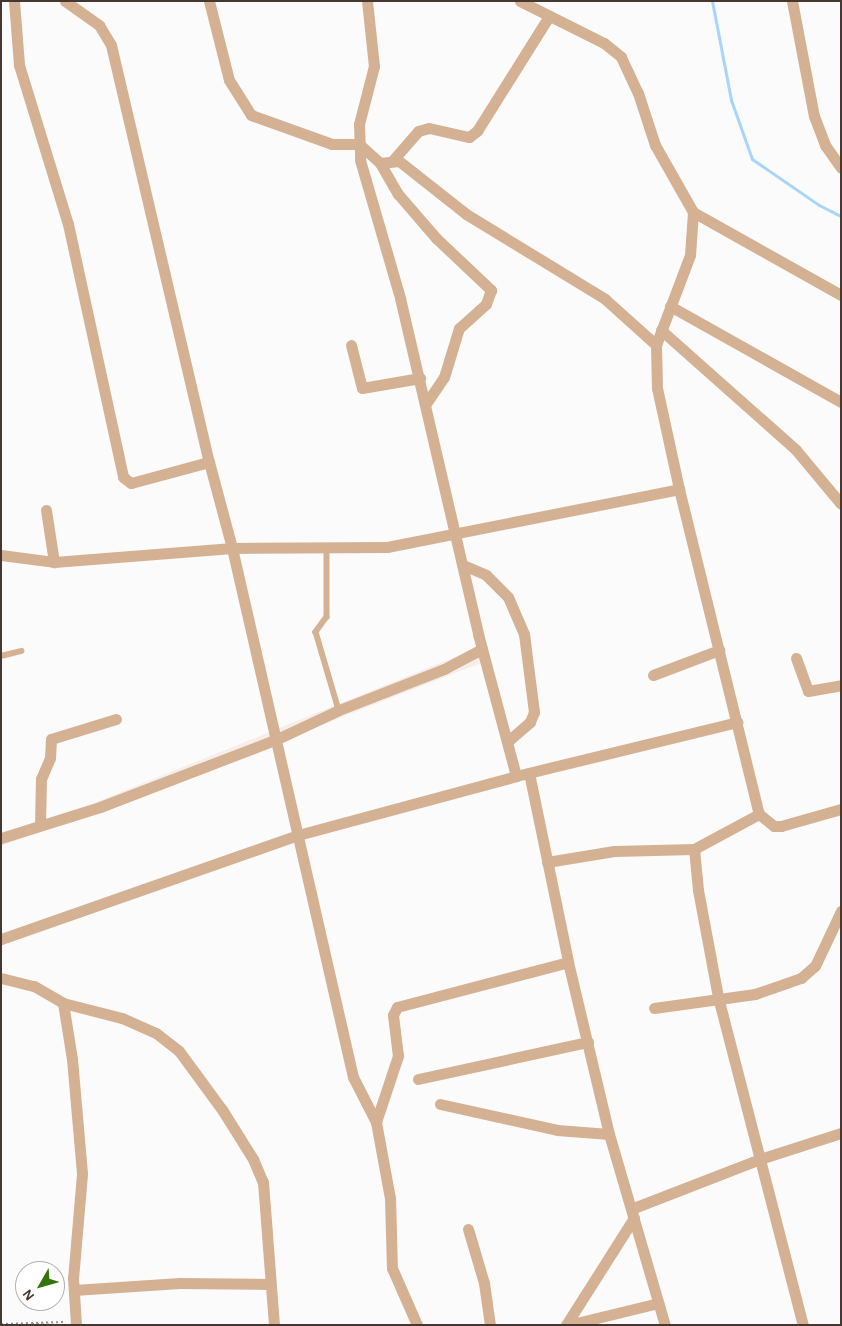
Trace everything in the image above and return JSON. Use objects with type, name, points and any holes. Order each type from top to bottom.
[{"type":"street","points":[[14,1],[19,65],[68,224],[123,477],[131,483],[209,462]]},
{"type":"street","points":[[65,1],[99,25],[111,45],[209,462],[232,548],[277,739],[353,1077],[376,1122],[390,1198],[392,1268],[417,1325]]},
{"type":"street","points":[[209,1],[230,80],[251,115],[332,144],[359,144],[380,162],[398,194],[436,238],[491,290],[486,304],[459,328],[444,377],[426,404]]},
{"type":"street","points":[[366,1],[374,66],[359,124],[360,160],[420,378],[482,649],[516,776]]},
{"type":"street","points":[[520,1],[604,43],[621,57],[638,93],[652,138],[693,212],[841,295]]},
{"type":"street","points":[[792,1],[814,116],[825,145],[841,168]]},
{"type":"street","points":[[393,160],[418,131],[429,128],[469,137],[477,131],[548,16]]},
{"type":"street","points":[[380,162],[399,160],[466,214],[605,299],[656,345]]},
{"type":"street","points":[[693,212],[690,255],[656,345],[657,388],[678,489],[759,814],[774,826],[781,826],[841,809]]},
{"type":"street","points":[[670,306],[841,402]]},
{"type":"street","points":[[661,330],[796,450],[841,504]]},
{"type":"street","points":[[351,345],[362,388],[420,378]]},
{"type":"street","points":[[1,555],[54,562],[232,548],[388,546],[678,489]]},
{"type":"street","points":[[46,510],[54,562]]},
{"type":"street","points":[[463,565],[486,575],[508,598],[524,634],[534,712],[530,722],[507,742]]},
{"type":"street","points":[[1,838],[100,807],[277,739],[339,710],[444,669],[482,649]]},
{"type":"street","points":[[653,675],[719,650]]},
{"type":"street","points":[[796,658],[808,691],[841,685]]},
{"type":"street","points":[[40,825],[41,779],[50,758],[51,739],[116,719]]},
{"type":"street","points":[[1,939],[298,835],[516,776],[737,722]]},
{"type":"street","points":[[529,773],[568,962],[609,1134],[665,1325]]},
{"type":"street","points":[[547,862],[614,851],[694,849],[759,814]]},
{"type":"street","points":[[694,849],[698,890],[718,997],[803,1325]]},
{"type":"street","points":[[654,1008],[718,997],[755,994],[801,978],[815,966],[841,910]]},
{"type":"street","points":[[376,1122],[398,1056],[393,1015],[397,1008],[568,962]]},
{"type":"street","points":[[1,978],[34,986],[63,1003],[122,1018],[167,1040],[223,1111],[253,1159],[263,1182],[274,1325]]},
{"type":"street","points":[[63,1003],[72,1060],[82,1174],[74,1290],[76,1323]]},
{"type":"street","points":[[418,1079],[588,1042]]},
{"type":"street","points":[[440,1104],[557,1130],[609,1134]]},
{"type":"street","points":[[567,1325],[633,1214],[760,1159],[841,1133]]},
{"type":"street","points":[[468,1228],[484,1283],[490,1325]]},
{"type":"street","points":[[74,1290],[144,1284],[270,1284]]},
{"type":"street","points":[[567,1325],[658,1303]]},
{"type":"lane","points":[[327,547],[327,617],[316,632],[339,710]]},
{"type":"lane","points":[[1,656],[21,651]]},
{"type":"path","points":[[1,1324],[76,1323]]},
{"type":"shaded area","points":[[477,648],[481,663],[98,812],[1,846],[1,833],[94,803]]},
{"type":"waterway","points":[[712,1],[731,100],[752,159],[819,205],[841,216]]}]
